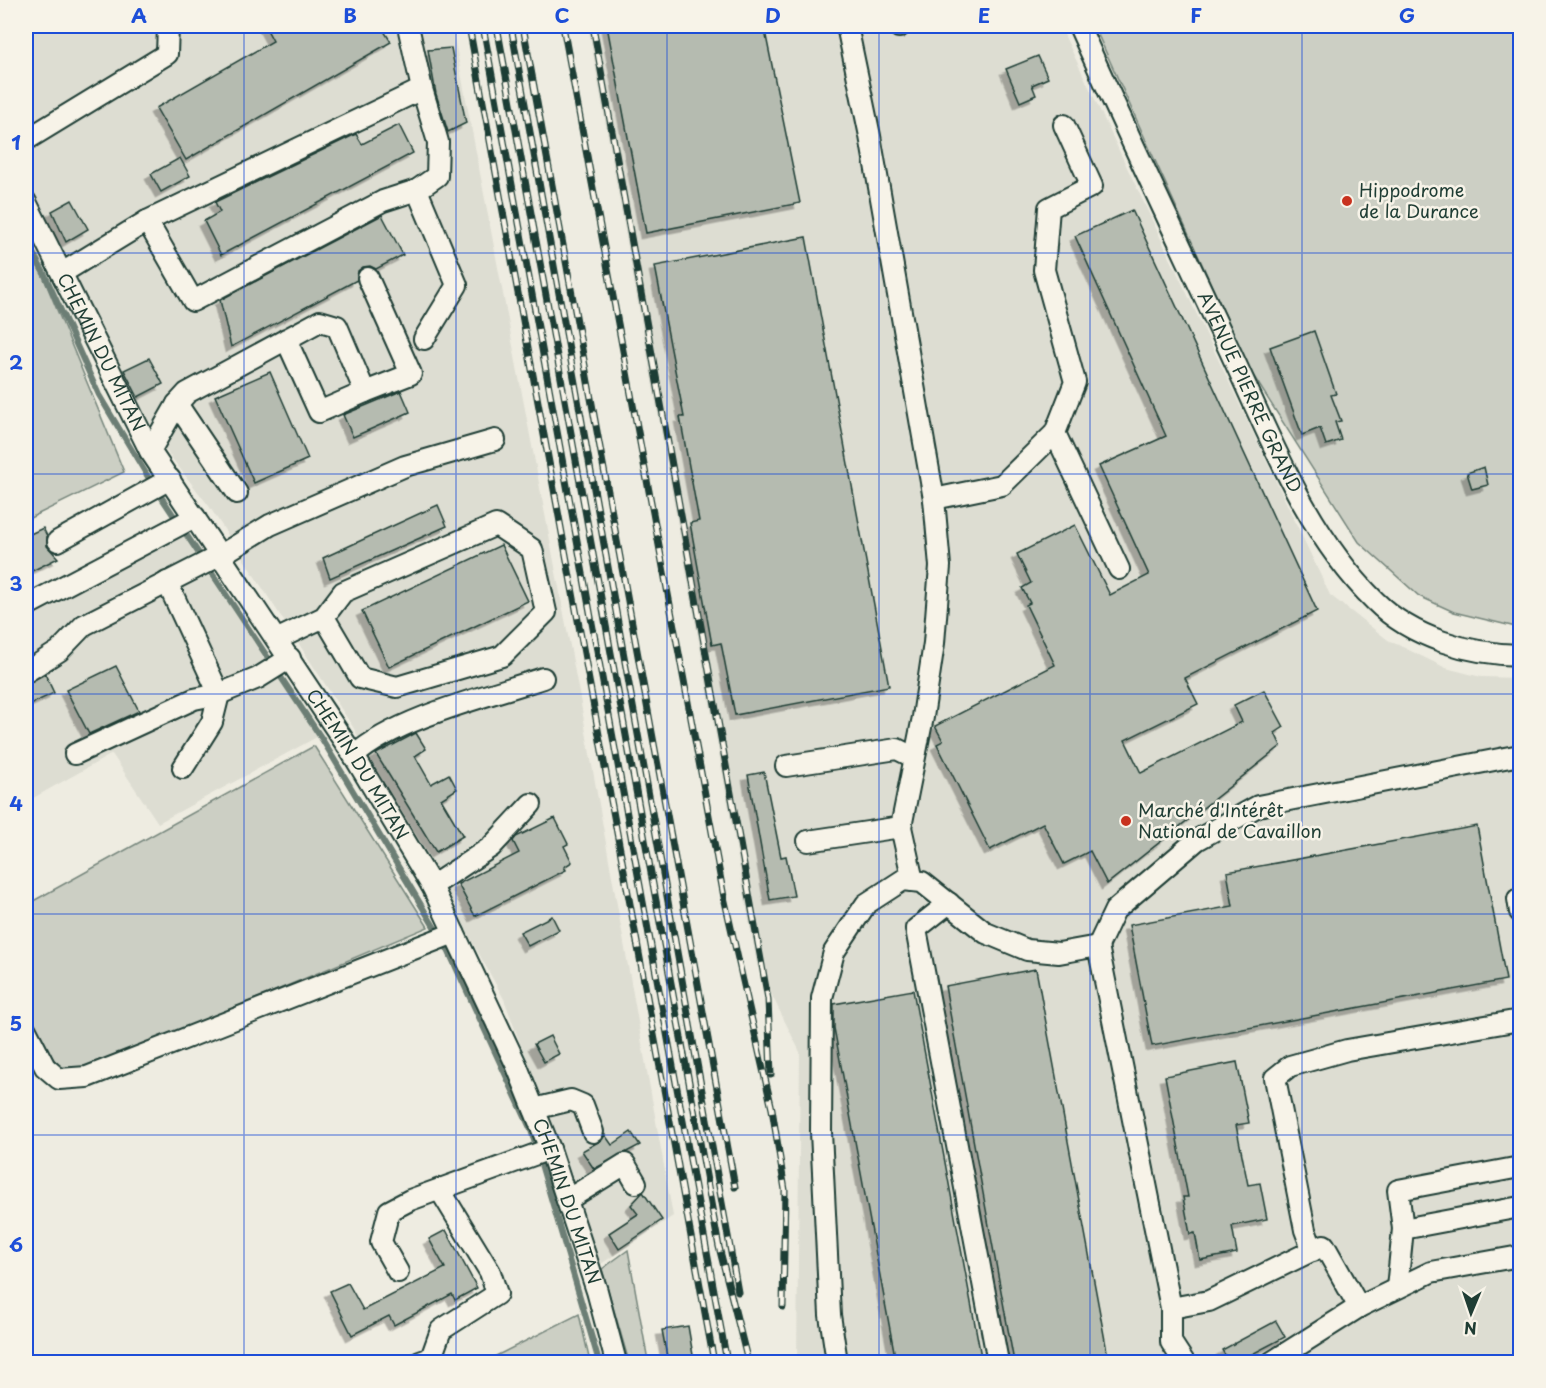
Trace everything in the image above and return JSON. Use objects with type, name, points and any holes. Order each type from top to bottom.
[{"type":"street","points":[[26,140],[167,54],[168,26]]},
{"type":"street","points":[[147,222],[193,301],[383,201],[417,190],[436,176],[438,142],[422,89],[408,26]]},
{"type":"street","points":[[847,26],[870,136],[934,499],[940,566],[934,643],[923,717],[913,757],[901,827],[913,881]]},
{"type":"street","name":"AVENUE PIERRE GRAND","points":[[1079,26],[1282,461],[1338,559],[1376,602],[1404,623],[1428,636],[1477,650],[1521,655]]},
{"type":"street","points":[[62,273],[147,222],[422,89]]},
{"type":"street","points":[[934,499],[1002,485],[1055,433],[1075,382],[1044,270],[1049,208],[1092,186],[1064,125]]},
{"type":"street","points":[[417,190],[457,285],[424,339]]},
{"type":"street","name":"CHEMIN DU MITAN","points":[[26,202],[150,451],[278,639],[354,756],[432,886],[516,1064],[550,1149],[597,1291],[616,1362]]},
{"type":"street","points":[[286,339],[319,412],[411,374],[368,278]]},
{"type":"street","points":[[150,451],[177,404],[187,393],[320,321],[337,327],[365,392]]},
{"type":"street","points":[[177,404],[237,493]]},
{"type":"street","points":[[1055,433],[1119,569]]},
{"type":"street","points":[[26,672],[59,651],[84,625],[221,555],[270,525],[405,466],[495,440]]},
{"type":"street","points":[[58,541],[170,479]]},
{"type":"street","points":[[26,606],[195,517]]},
{"type":"street","points":[[278,639],[324,617],[343,592],[496,525],[532,549],[546,612],[501,656],[397,687],[360,678],[324,617]]},
{"type":"street","points":[[167,582],[219,694],[212,722],[183,768]]},
{"type":"street","points":[[75,754],[194,699],[219,694],[258,678],[290,658]]},
{"type":"street","points":[[354,756],[364,747],[426,716],[543,678]]},
{"type":"street","points":[[786,766],[897,749],[913,757]]},
{"type":"street","points":[[1184,1362],[1171,1342],[1171,1308],[1098,946],[1115,910],[1197,840],[1258,806],[1521,755]]},
{"type":"street","points":[[432,886],[491,847],[531,804]]},
{"type":"street","points":[[808,842],[901,827]]},
{"type":"street","points":[[837,1362],[830,1315],[821,1143],[822,998],[834,952],[866,904],[903,880],[922,882],[986,933],[1027,950],[1059,953],[1098,946]]},
{"type":"street","points":[[1521,899],[1518,899],[1521,912]]},
{"type":"street","points":[[949,903],[916,929],[998,1362]]},
{"type":"street","points":[[26,1030],[45,1067],[59,1078],[87,1077],[454,933]]},
{"type":"street","points":[[1313,1251],[1305,1230],[1275,1078],[1290,1066],[1347,1050],[1521,1020]]},
{"type":"street","points":[[534,1109],[572,1101],[583,1105],[593,1132]]},
{"type":"street","points":[[398,1272],[381,1242],[389,1211],[550,1149]]},
{"type":"street","points":[[567,1200],[625,1164],[636,1183]]},
{"type":"street","points":[[1397,1288],[1402,1229],[1398,1190],[1521,1167]]},
{"type":"street","points":[[420,1362],[431,1358],[441,1330],[497,1294],[490,1272],[440,1190]]},
{"type":"street","points":[[1402,1229],[1521,1207]]},
{"type":"street","points":[[1171,1308],[1209,1301],[1324,1245],[1359,1307]]},
{"type":"street","points":[[1272,1362],[1359,1307],[1431,1272],[1521,1256]]},
{"type":"shaded area","points":[[26,26],[452,26],[579,693],[673,1216],[601,1264],[504,999],[353,727],[209,506],[163,447],[95,322],[26,177]]},
{"type":"shaded area","name":"Marché d'Intérêt National de Cavaillon","points":[[588,26],[1060,26],[1330,595],[1388,640],[1446,668],[1481,677],[1520,678],[1520,1362],[797,1362],[800,1052],[757,965]]},
{"type":"shaded area","name":"Hippodrome de la Durance","points":[[1094,26],[1520,26],[1520,628],[1454,612],[1419,596],[1359,542],[1251,372]]},
{"type":"shaded area","points":[[26,246],[43,276],[124,472],[26,520]]},
{"type":"shaded area","points":[[175,523],[317,737],[158,823],[112,754],[26,802],[26,596]]},
{"type":"shaded area","points":[[314,746],[428,927],[90,1068],[65,1073],[37,1039],[26,1018],[26,905]]},
{"type":"shaded area","points":[[628,1250],[648,1362],[629,1362],[602,1269]]},
{"type":"shaded area","points":[[579,1314],[590,1362],[484,1362]]},
{"type":"building","points":[[265,26],[381,26],[391,42],[186,160],[156,108],[273,41]]},
{"type":"building","points":[[607,26],[764,26],[800,203],[646,233]]},
{"type":"building","points":[[451,48],[466,123],[448,132],[436,94],[428,50]]},
{"type":"building","points":[[1038,56],[1048,78],[1032,85],[1036,95],[1020,102],[1006,69]]},
{"type":"building","points":[[399,125],[413,153],[221,255],[204,221],[220,212],[215,202],[356,134],[362,144]]},
{"type":"building","points":[[180,158],[190,176],[161,192],[151,174]]},
{"type":"building","points":[[72,200],[88,229],[66,242],[52,211]]},
{"type":"building","points":[[1132,210],[1317,611],[1185,678],[1198,704],[1125,740],[1141,773],[1242,722],[1234,705],[1264,690],[1284,727],[1275,733],[1281,746],[1107,884],[1090,851],[1064,864],[1043,823],[990,850],[937,744],[943,741],[935,726],[1055,665],[1026,605],[1030,603],[1022,588],[1031,583],[1017,554],[1075,525],[1110,595],[1149,575],[1099,466],[1166,436],[1075,236]]},
{"type":"building","points":[[382,215],[403,255],[376,269],[370,266],[363,267],[358,271],[357,280],[231,347],[220,300]]},
{"type":"building","points":[[806,237],[889,686],[735,715],[721,643],[712,645],[690,523],[699,521],[680,417],[684,417],[655,266]]},
{"type":"building","points":[[1314,331],[1336,394],[1331,395],[1341,421],[1335,422],[1341,440],[1326,445],[1320,428],[1302,435],[1270,347]]},
{"type":"building","points":[[149,358],[163,384],[138,397],[124,370]]},
{"type":"building","points":[[270,372],[308,459],[254,483],[215,396]]},
{"type":"building","points":[[401,391],[410,412],[353,437],[343,415]]},
{"type":"building","points":[[1484,467],[1488,485],[1472,489],[1467,473]]},
{"type":"building","points":[[438,505],[447,526],[330,578],[323,558]]},
{"type":"building","points":[[43,528],[47,536],[47,546],[58,558],[26,574],[26,536]]},
{"type":"building","points":[[501,545],[528,601],[389,667],[362,611]]},
{"type":"building","points":[[116,666],[139,711],[89,734],[66,690]]},
{"type":"building","points":[[45,674],[54,693],[31,704],[26,692],[26,684]]},
{"type":"building","points":[[416,733],[426,749],[415,756],[431,784],[449,774],[457,789],[441,799],[463,836],[436,852],[376,754]]},
{"type":"building","points":[[764,772],[781,857],[786,856],[794,896],[770,900],[748,775]]},
{"type":"building","points":[[555,818],[568,844],[564,846],[572,862],[564,867],[566,870],[475,916],[458,884],[519,853],[513,841],[516,837]]},
{"type":"building","points":[[1477,826],[1506,980],[1152,1046],[1129,925],[1233,906],[1227,872]]},
{"type":"building","points":[[552,916],[559,930],[528,946],[520,932]]},
{"type":"building","points":[[1036,969],[1109,1362],[1014,1362],[945,986]]},
{"type":"building","points":[[913,990],[982,1362],[896,1362],[834,1028],[834,1004]]},
{"type":"building","points":[[550,1036],[559,1054],[544,1062],[534,1044]]},
{"type":"building","points":[[1237,1062],[1249,1123],[1236,1125],[1248,1185],[1260,1183],[1267,1219],[1232,1226],[1237,1253],[1200,1260],[1195,1233],[1190,1234],[1183,1197],[1188,1197],[1165,1076]]},
{"type":"building","points":[[631,1132],[640,1145],[594,1169],[582,1151],[602,1140],[605,1135],[612,1145]]},
{"type":"building","points":[[643,1192],[662,1220],[619,1249],[609,1233],[638,1214],[631,1205]]},
{"type":"building","points":[[446,1230],[477,1288],[455,1300],[452,1294],[394,1325],[389,1316],[352,1335],[330,1291],[348,1283],[363,1310],[445,1268],[429,1239]]},
{"type":"building","points":[[1276,1321],[1285,1337],[1237,1362],[1229,1362],[1222,1350]]},
{"type":"building","points":[[688,1326],[694,1361],[668,1362],[662,1330]]},
{"type":"waterway","points":[[26,240],[45,275],[99,395],[148,477],[322,739],[448,950],[531,1130],[599,1362]]},
{"type":"railway","points":[[469,26],[714,1362]]},
{"type":"railway","points":[[483,26],[727,1362]]},
{"type":"railway","points":[[497,26],[719,1247],[748,1362]]},
{"type":"railway","points":[[511,26],[738,1292]]},
{"type":"railway","points":[[523,26],[735,1187]]},
{"type":"railway","points":[[563,26],[724,897],[772,1109],[785,1190],[783,1307]]},
{"type":"railway","points":[[593,26],[768,999],[771,1075]]},
{"type":"place","name":"Hippodrome de la Durance","points":[[1347,201]]},
{"type":"place","name":"Marché d'Intérêt National de Cavaillon","points":[[1126,821]]}]
